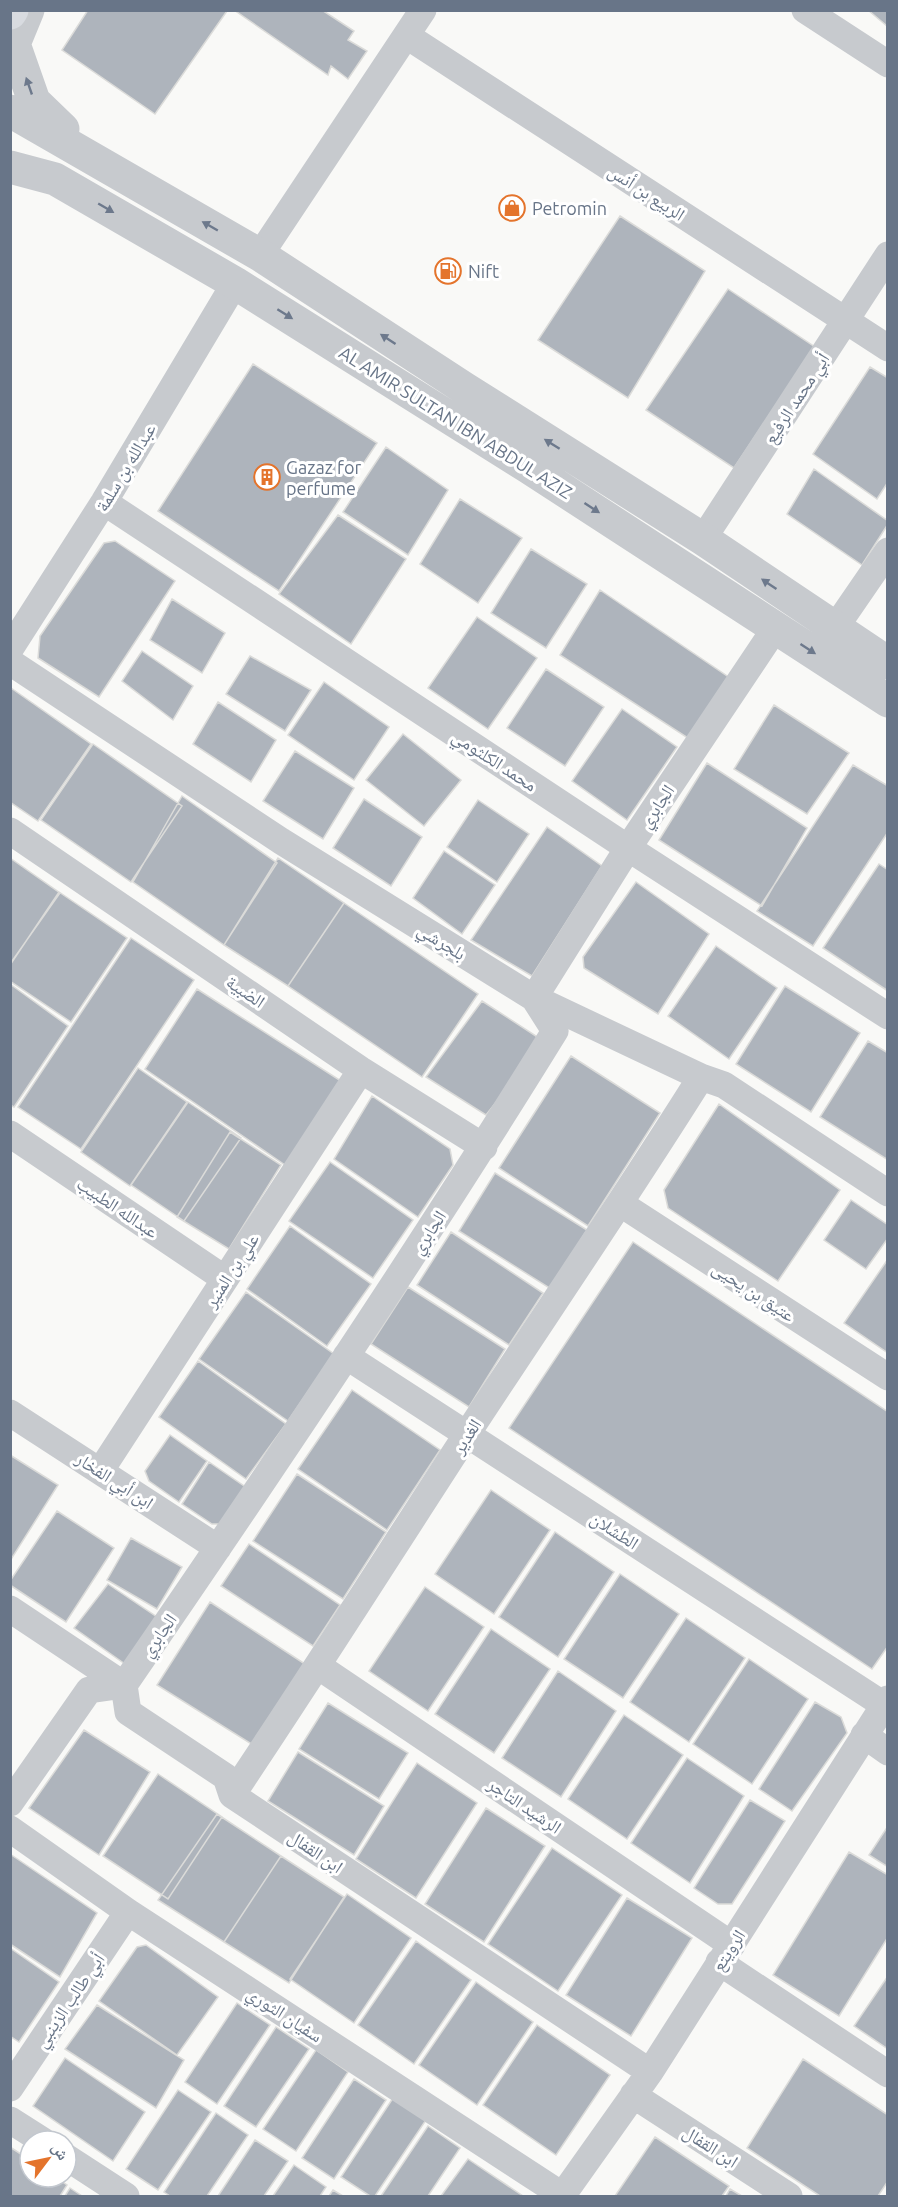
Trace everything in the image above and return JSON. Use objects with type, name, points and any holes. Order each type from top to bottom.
[{"type":"street","name":"AL AMIR SULTAN IBN ABDUL AZIZ","points":[[27,10],[14,44],[34,101],[95,160]]},
{"type":"street","points":[[260,255],[423,10]]},
{"type":"street","points":[[805,10],[888,64]]},
{"type":"street","name":"الربيع بن أنس","points":[[407,36],[888,348]]},
{"type":"street","name":"AL AMIR SULTAN IBN ABDUL AZIZ","points":[[10,111],[260,255],[464,388],[703,539],[888,663]]},
{"type":"street","points":[[10,152],[56,179]]},
{"type":"street","name":"AL AMIR SULTAN IBN ABDUL AZIZ","points":[[10,167],[56,179],[235,283],[528,467],[888,701]]},
{"type":"street","name":"أبي محمد الرفيع","points":[[703,539],[888,255]]},
{"type":"street","name":"عبدالله بن سلمة","points":[[10,649],[104,502],[235,283]]},
{"type":"street","name":"محمد الكلثومي","points":[[104,502],[628,848],[888,1016]]},
{"type":"street","points":[[836,628],[888,551]]},
{"type":"street","name":"الجابري","points":[[124,1685],[484,1148],[555,1031],[534,998],[628,848],[776,627]]},
{"type":"street","name":"بلجرشي","points":[[10,662],[281,842],[534,998],[701,1077],[724,1085],[888,1193]]},
{"type":"street","name":"الضبية","points":[[10,831],[361,1070],[484,1148]]},
{"type":"street","name":"علي بن المنير","points":[[101,1470],[361,1070]]},
{"type":"street","name":"الغدير","points":[[232,1795],[621,1204],[701,1077]]},
{"type":"street","name":"عبدالله الطبيب","points":[[10,1134],[225,1279]]},
{"type":"street","name":"عتيق بن يحيى","points":[[621,1204],[888,1377]]},
{"type":"street","name":"الطشلان","points":[[346,1356],[886,1702]]},
{"type":"street","name":"ابن أبي الفخار","points":[[10,1413],[218,1548]]},
{"type":"street","points":[[10,1609],[124,1685]]},
{"type":"street","name":"الرشيد التاجر","points":[[318,1666],[725,1954],[888,2074]]},
{"type":"street","points":[[10,1803],[89,1690],[124,1685]]},
{"type":"street","name":"ابن القفال","points":[[124,1685],[128,1712],[226,1777],[232,1795],[650,2072]]},
{"type":"street","name":"الرويتع","points":[[562,2196],[650,2072],[886,1702]]},
{"type":"street","points":[[864,1736],[888,1752]]},
{"type":"street","name":"سفيان الثوري","points":[[10,1829],[128,1912],[562,2196]]},
{"type":"street","name":"أبي طالب الزينبي","points":[[10,2088],[128,1912]]},
{"type":"street","name":"ابن القفال","points":[[633,2095],[789,2196]]},
{"type":"street","points":[[10,2120],[24,2129]]},
{"type":"street","points":[[78,2165],[126,2196]]},
{"type":"building","points":[[88,10],[227,11],[155,114],[62,50]]},
{"type":"building","points":[[234,10],[322,10],[354,31],[348,40],[367,51],[348,79],[331,66],[328,75]]},
{"type":"building","points":[[868,10],[888,10],[888,26],[887,26]]},
{"type":"building","points":[[620,216],[705,271],[628,398],[538,340]]},
{"type":"building","points":[[728,289],[815,347],[734,468],[646,410]]},
{"type":"building","name":"Gazaz for perfume","points":[[253,364],[377,443],[279,591],[158,511]]},
{"type":"building","points":[[870,367],[888,378],[888,482],[877,499],[813,454]]},
{"type":"building","points":[[386,447],[448,490],[408,555],[343,512]]},
{"type":"building","points":[[814,469],[888,521],[862,565],[787,514]]},
{"type":"building","points":[[460,499],[522,538],[478,603],[420,564]]},
{"type":"building","points":[[338,515],[406,559],[351,644],[279,594]]},
{"type":"building","points":[[115,541],[175,581],[99,697],[38,658],[40,636],[104,543]]},
{"type":"building","points":[[531,549],[587,584],[546,648],[491,613]]},
{"type":"building","points":[[600,590],[733,680],[694,742],[560,655]]},
{"type":"building","points":[[172,599],[225,633],[202,673],[150,640]]},
{"type":"building","points":[[477,617],[537,658],[488,729],[428,688]]},
{"type":"building","points":[[142,651],[193,686],[173,720],[122,681]]},
{"type":"building","points":[[250,656],[311,690],[285,731],[226,694]]},
{"type":"building","points":[[546,669],[604,707],[565,766],[507,728]]},
{"type":"building","points":[[324,682],[389,727],[354,780],[288,735]]},
{"type":"building","points":[[11,688],[91,744],[38,821],[10,802]]},
{"type":"building","points":[[218,702],[276,740],[251,782],[193,744]]},
{"type":"building","points":[[774,705],[849,753],[807,814],[734,769]]},
{"type":"building","points":[[622,709],[677,747],[627,820],[572,781]]},
{"type":"building","points":[[403,734],[461,780],[424,826],[366,780]]},
{"type":"building","points":[[93,744],[182,806],[131,882],[41,820]]},
{"type":"building","points":[[295,751],[354,788],[323,839],[263,801]]},
{"type":"building","points":[[707,763],[807,828],[762,906],[659,840]]},
{"type":"building","points":[[853,765],[888,786],[888,832],[813,946],[757,911]]},
{"type":"building","points":[[182,796],[277,863],[224,945],[133,882]]},
{"type":"building","points":[[364,799],[422,837],[391,886],[333,848]]},
{"type":"building","points":[[478,800],[529,834],[497,882],[447,847]]},
{"type":"building","points":[[547,827],[602,866],[532,976],[471,940]]},
{"type":"building","points":[[444,851],[495,885],[462,934],[413,898]]},
{"type":"building","points":[[10,858],[60,893],[10,964]]},
{"type":"building","points":[[278,858],[344,903],[288,986],[224,945]]},
{"type":"building","points":[[879,864],[888,870],[888,991],[823,948]]},
{"type":"building","points":[[636,882],[709,934],[658,1014],[584,968],[583,957]]},
{"type":"building","points":[[59,892],[127,938],[71,1022],[10,981],[10,965]]},
{"type":"building","points":[[344,903],[478,994],[422,1077],[288,986]]},
{"type":"building","points":[[131,938],[194,980],[81,1149],[18,1107]]},
{"type":"building","points":[[716,946],[777,988],[729,1059],[668,1016]]},
{"type":"building","points":[[10,984],[68,1026],[14,1107],[10,1105]]},
{"type":"building","points":[[785,986],[860,1033],[811,1112],[736,1064]]},
{"type":"building","points":[[197,989],[341,1081],[285,1165],[145,1069]]},
{"type":"building","points":[[482,1001],[539,1038],[516,1077],[486,1115],[426,1077]]},
{"type":"building","points":[[868,1041],[888,1053],[888,1160],[820,1117]]},
{"type":"building","points":[[571,1056],[660,1113],[588,1226],[499,1168]]},
{"type":"building","points":[[138,1068],[187,1102],[130,1186],[81,1152]]},
{"type":"building","points":[[372,1096],[450,1149],[453,1165],[418,1217],[334,1159]]},
{"type":"building","points":[[188,1102],[241,1138],[184,1221],[131,1185]]},
{"type":"building","points":[[719,1104],[840,1190],[778,1281],[668,1208],[664,1190]]},
{"type":"building","points":[[230,1132],[281,1165],[229,1249],[177,1217]]},
{"type":"building","points":[[330,1162],[413,1220],[373,1278],[289,1221]]},
{"type":"building","points":[[495,1173],[587,1230],[551,1289],[459,1231]]},
{"type":"building","points":[[851,1200],[888,1225],[888,1238],[866,1269],[824,1240]]},
{"type":"building","points":[[290,1226],[371,1284],[327,1346],[247,1289]]},
{"type":"building","points":[[451,1232],[543,1293],[509,1345],[417,1285]]},
{"type":"building","points":[[633,1242],[888,1412],[888,1646],[872,1669],[509,1428]]},
{"type":"building","points":[[888,1259],[888,1353],[844,1323]]},
{"type":"building","points":[[408,1287],[505,1349],[469,1407],[371,1344]]},
{"type":"building","points":[[246,1292],[334,1354],[288,1421],[199,1359]]},
{"type":"building","points":[[198,1361],[286,1424],[246,1479],[159,1417]]},
{"type":"building","points":[[352,1390],[440,1450],[387,1530],[298,1469]]},
{"type":"building","points":[[170,1435],[207,1461],[179,1502],[149,1481],[145,1471]]},
{"type":"building","points":[[10,1455],[58,1485],[10,1561]]},
{"type":"building","points":[[209,1462],[247,1488],[223,1524],[212,1524],[182,1504]]},
{"type":"building","points":[[297,1474],[386,1532],[343,1599],[253,1541]]},
{"type":"building","points":[[491,1490],[550,1530],[494,1614],[435,1574]]},
{"type":"building","points":[[57,1511],[114,1548],[66,1622],[10,1585],[10,1581]]},
{"type":"building","points":[[555,1532],[614,1572],[558,1657],[499,1617]]},
{"type":"building","points":[[131,1538],[182,1567],[157,1609],[107,1580]]},
{"type":"building","points":[[249,1544],[340,1605],[313,1646],[221,1586]]},
{"type":"building","points":[[620,1574],[679,1614],[623,1698],[564,1659]]},
{"type":"building","points":[[108,1584],[157,1617],[125,1664],[74,1628]]},
{"type":"building","points":[[425,1587],[484,1627],[428,1711],[369,1671]]},
{"type":"building","points":[[210,1602],[308,1666],[253,1745],[157,1685]]},
{"type":"building","points":[[686,1618],[745,1658],[689,1742],[630,1702]]},
{"type":"building","points":[[491,1629],[550,1669],[494,1753],[435,1714]]},
{"type":"building","points":[[749,1659],[808,1699],[752,1784],[693,1744]]},
{"type":"building","points":[[558,1671],[616,1711],[561,1797],[502,1758]]},
{"type":"building","points":[[815,1702],[841,1717],[847,1733],[792,1811],[759,1789]]},
{"type":"building","points":[[328,1703],[408,1753],[379,1799],[299,1749]]},
{"type":"building","points":[[624,1715],[683,1755],[627,1839],[568,1799]]},
{"type":"building","points":[[84,1730],[150,1772],[99,1855],[29,1808]]},
{"type":"building","points":[[298,1752],[384,1806],[354,1855],[268,1801]]},
{"type":"building","points":[[687,1758],[744,1796],[690,1883],[631,1843]]},
{"type":"building","points":[[417,1763],[477,1803],[416,1898],[356,1859]]},
{"type":"building","points":[[158,1774],[222,1817],[168,1899],[103,1856]]},
{"type":"building","points":[[750,1800],[785,1821],[732,1904],[718,1904],[694,1888]]},
{"type":"building","points":[[486,1808],[545,1846],[484,1942],[425,1904]]},
{"type":"building","points":[[217,1814],[281,1856],[224,1942],[158,1900]]},
{"type":"building","points":[[888,1826],[888,1867],[869,1855]]},
{"type":"building","points":[[552,1848],[622,1895],[558,1991],[488,1944]]},
{"type":"building","points":[[849,1852],[888,1875],[888,1937],[839,2016],[773,1975]]},
{"type":"building","points":[[10,1854],[97,1913],[60,1977],[10,1944]]},
{"type":"building","points":[[281,1856],[344,1897],[289,1983],[224,1942]]},
{"type":"building","points":[[347,1894],[411,1938],[354,2023],[290,1979]]},
{"type":"building","points":[[627,1898],[692,1938],[631,2036],[566,1995]]},
{"type":"building","points":[[416,1941],[471,1980],[414,2064],[358,2025]]},
{"type":"building","points":[[146,1945],[218,1997],[177,2055],[99,2001],[137,1947]]},
{"type":"building","points":[[10,1948],[59,1982],[19,2042],[10,2036]]},
{"type":"building","points":[[888,1976],[888,2049],[854,2026]]},
{"type":"building","points":[[476,1982],[533,2022],[477,2105],[419,2065]]},
{"type":"building","points":[[237,2003],[270,2025],[217,2104],[185,2082]]},
{"type":"building","points":[[97,2005],[184,2060],[156,2108],[65,2049]]},
{"type":"building","points":[[537,2025],[610,2075],[556,2155],[483,2105]]},
{"type":"building","points":[[276,2027],[309,2049],[256,2127],[224,2106]]},
{"type":"building","points":[[316,2050],[348,2072],[296,2151],[263,2129]]},
{"type":"building","points":[[65,2058],[145,2112],[113,2161],[78,2137],[78,2129],[66,2129],[33,2106]]},
{"type":"building","points":[[803,2059],[888,2115],[888,2181],[878,2196],[820,2196],[747,2148]]},
{"type":"building","points":[[354,2079],[386,2100],[334,2179],[302,2158]]},
{"type":"building","points":[[178,2090],[211,2112],[158,2190],[126,2169]]},
{"type":"building","points":[[393,2098],[426,2120],[375,2196],[370,2196],[341,2177]]},
{"type":"building","points":[[216,2113],[248,2135],[207,2196],[170,2196],[164,2192]]},
{"type":"building","points":[[428,2126],[460,2148],[428,2196],[381,2196]]},
{"type":"building","points":[[655,2137],[729,2186],[722,2196],[615,2196]]},
{"type":"building","points":[[255,2140],[288,2161],[264,2196],[218,2196]]},
{"type":"building","points":[[10,2147],[18,2152],[18,2189],[64,2189],[60,2196],[10,2196]]},
{"type":"building","points":[[468,2159],[523,2196],[441,2196]]},
{"type":"building","points":[[294,2165],[326,2187],[320,2196],[273,2196]]},
{"type":"building","points":[[72,2189],[82,2196],[65,2196]]},
{"type":"building","points":[[730,2189],[742,2196],[726,2196]]},
{"type":"building","points":[[333,2190],[343,2196],[329,2196]]},
{"type":"place","name":"Petromin","points":[[512,208]]},
{"type":"place","name":"Nift","points":[[448,271]]},
{"type":"place","name":"Gazaz for perfume","points":[[267,477]]}]
